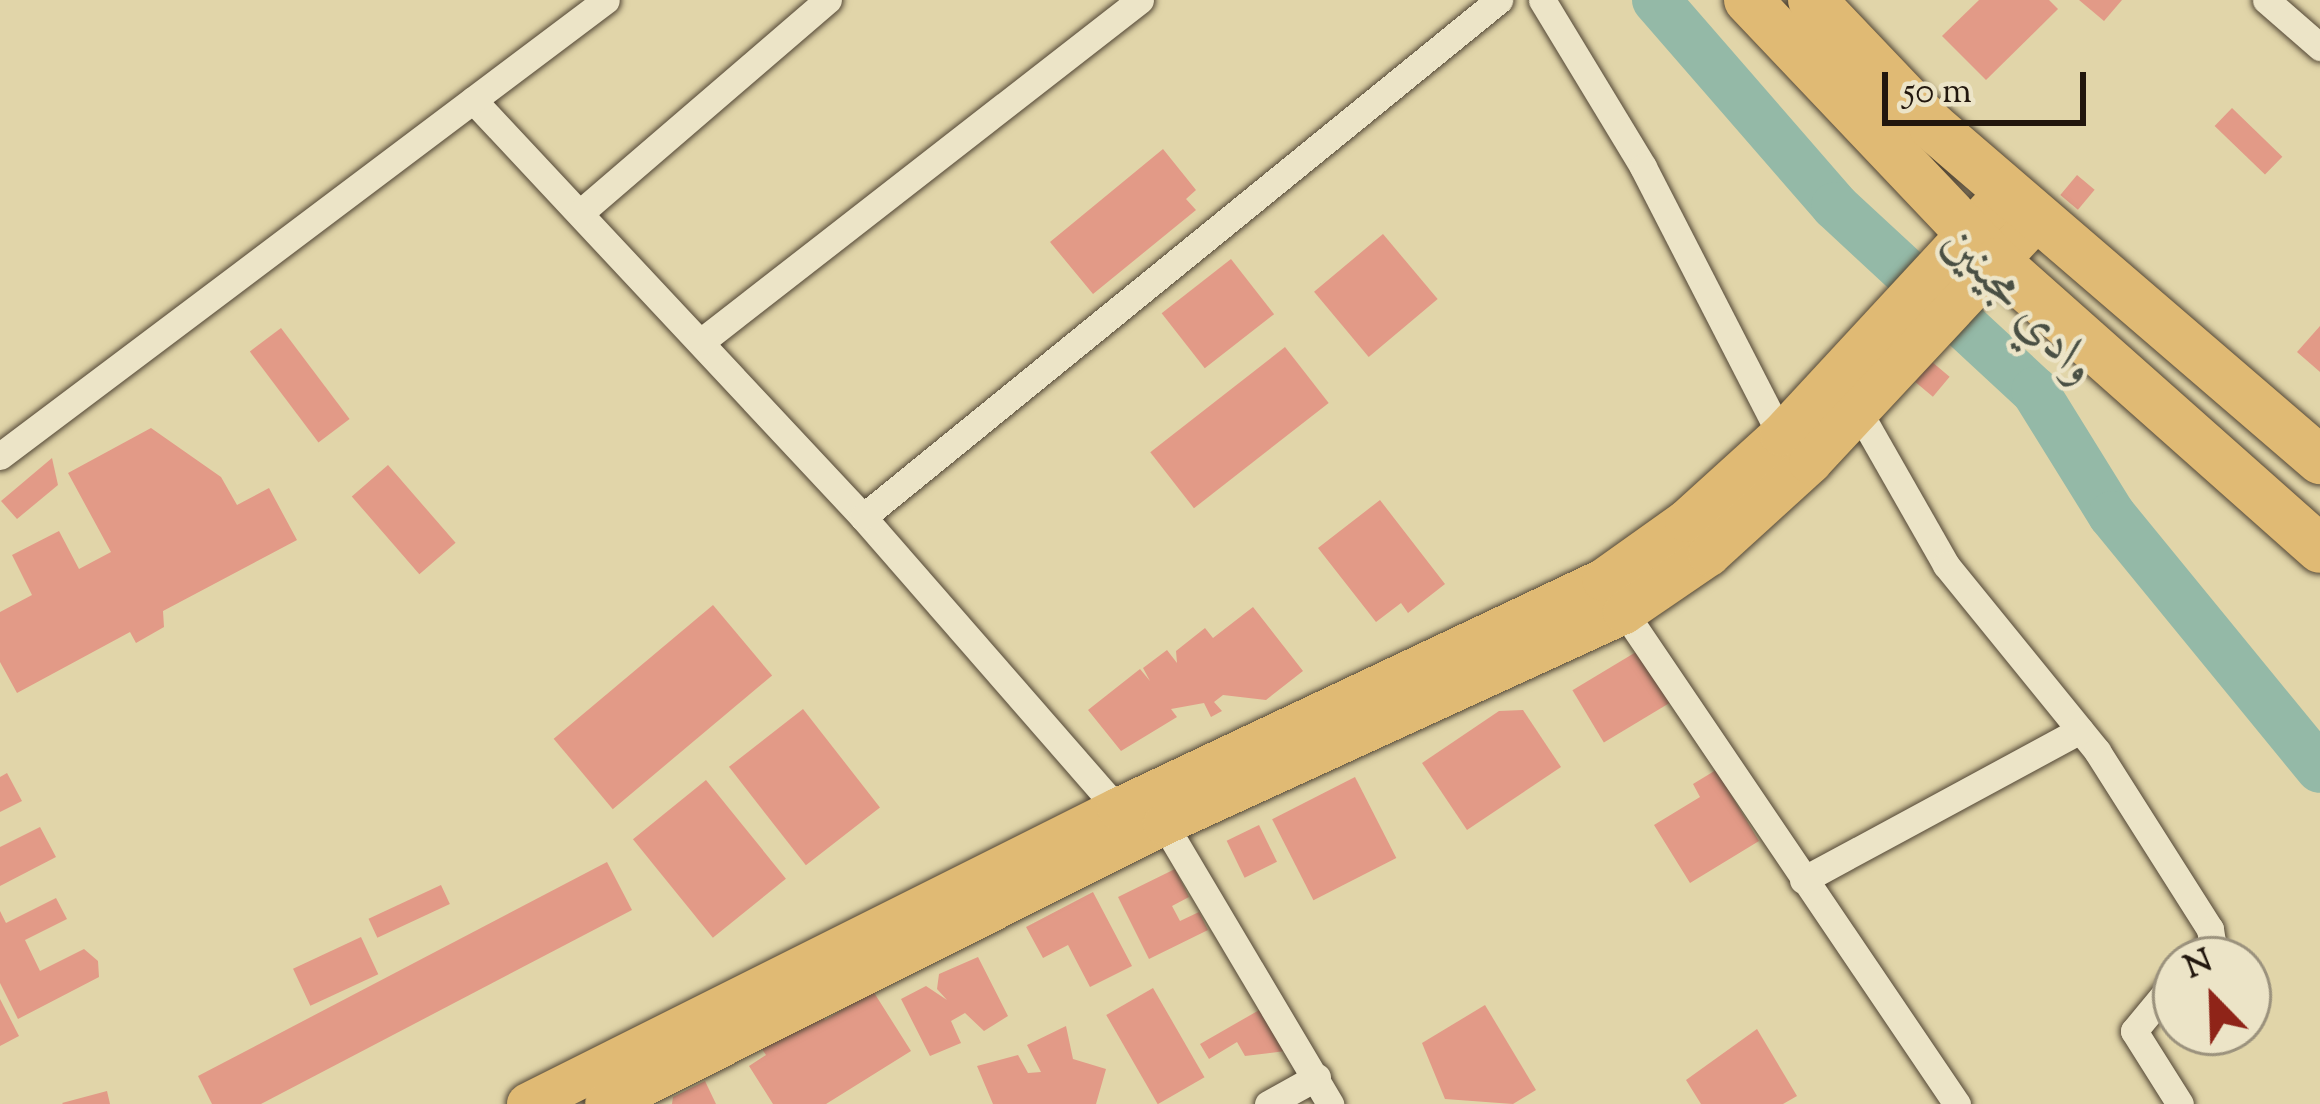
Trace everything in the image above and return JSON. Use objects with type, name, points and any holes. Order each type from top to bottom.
[{"type":"highway","points":[[1748,0],[1971,260],[2320,549]]},
{"type":"highway","points":[[1812,0],[1883,79],[2320,460]]},
{"type":"main road","points":[[528,1104],[1118,808],[1709,555],[1867,386],[2024,203]]},
{"type":"main road","points":[[607,1104],[1614,597],[1686,521],[1780,435],[1867,386]]},
{"type":"street","points":[[0,456],[606,0]]},
{"type":"street","points":[[580,213],[828,0]]},
{"type":"street","points":[[702,340],[1140,0]]},
{"type":"street","points":[[863,517],[1499,0]]},
{"type":"street","points":[[1542,0],[1643,167],[1780,435]]},
{"type":"street","points":[[2266,0],[2320,47]]},
{"type":"street","points":[[473,100],[702,340],[1118,808]]},
{"type":"street","points":[[1867,386],[1946,565],[2080,730],[2211,936]]},
{"type":"street","points":[[1614,597],[1958,1104]]},
{"type":"street","points":[[1803,880],[2080,730]]},
{"type":"street","points":[[1164,824],[1330,1104]]},
{"type":"street","points":[[2152,1009],[2134,1031],[2180,1104]]},
{"type":"street","points":[[1268,1104],[1316,1078]]},
{"type":"building","points":[[1979,0],[2049,0],[2058,9],[1986,80],[1942,36]]},
{"type":"building","points":[[2079,0],[2122,0],[2104,21]]},
{"type":"building","points":[[2232,108],[2282,157],[2265,175],[2215,126]]},
{"type":"building","points":[[1163,149],[1196,190],[1186,199],[1196,210],[1093,294],[1050,242]]},
{"type":"building","points":[[2077,175],[2095,190],[2078,210],[2060,195]]},
{"type":"building","points":[[1383,234],[1438,299],[1369,357],[1314,292]]},
{"type":"building","points":[[1231,259],[1274,314],[1205,368],[1162,313]]},
{"type":"building","points":[[2320,326],[2320,372],[2297,352]]},
{"type":"building","points":[[281,328],[350,419],[318,443],[250,351]]},
{"type":"building","points":[[1285,347],[1329,403],[1194,508],[1150,452]]},
{"type":"building","points":[[1932,362],[1950,377],[1933,397],[1915,382]]},
{"type":"building","points":[[151,428],[221,477],[237,505],[269,488],[297,540],[163,611],[164,627],[136,643],[130,632],[17,693],[0,662],[0,612],[32,595],[12,555],[59,531],[79,569],[111,552],[68,473]]},
{"type":"building","points":[[52,458],[58,485],[17,519],[1,501]]},
{"type":"building","points":[[388,465],[456,543],[419,574],[352,496]]},
{"type":"building","points":[[1380,500],[1445,584],[1408,613],[1401,603],[1376,622],[1318,548]]},
{"type":"building","points":[[713,605],[772,675],[613,809],[554,739]]},
{"type":"building","points":[[1253,607],[1303,671],[1266,700],[1223,695],[1214,702],[1222,711],[1211,717],[1204,703],[1171,709],[1177,717],[1121,751],[1088,710],[1140,669],[1150,681],[1143,668],[1167,650],[1177,663],[1176,651],[1205,628],[1213,638]]},
{"type":"building","points":[[1641,649],[1672,701],[1604,742],[1572,690]]},
{"type":"building","points":[[803,709],[880,808],[806,865],[729,767]]},
{"type":"building","points":[[1523,710],[1561,767],[1467,830],[1422,763],[1499,711]]},
{"type":"building","points":[[1716,770],[1759,841],[1690,883],[1654,825],[1700,797],[1693,784]]},
{"type":"building","points":[[7,773],[22,801],[0,812],[0,777]]},
{"type":"building","points":[[1355,777],[1396,858],[1313,900],[1272,819]]},
{"type":"building","points":[[706,780],[786,879],[713,938],[633,839]]},
{"type":"building","points":[[1259,825],[1277,862],[1245,878],[1227,841]]},
{"type":"building","points":[[40,827],[56,857],[0,886],[0,847]]},
{"type":"building","points":[[607,862],[632,910],[261,1104],[212,1104],[198,1076]]},
{"type":"building","points":[[1175,869],[1189,897],[1172,906],[1180,921],[1199,912],[1208,930],[1149,959],[1118,897]]},
{"type":"building","points":[[441,885],[450,904],[377,938],[368,919]]},
{"type":"building","points":[[1093,892],[1132,966],[1090,987],[1068,945],[1043,958],[1026,927]]},
{"type":"building","points":[[56,898],[67,919],[25,940],[40,971],[84,949],[98,961],[99,977],[18,1019],[0,983],[0,911],[6,923]]},
{"type":"building","points":[[361,937],[378,974],[310,1006],[293,969]]},
{"type":"building","points":[[978,957],[1008,1016],[984,1031],[965,1013],[951,1021],[961,1043],[930,1056],[901,999],[926,986],[947,1000],[937,989],[939,974]]},
{"type":"building","points":[[1153,988],[1204,1077],[1158,1104],[1106,1015]]},
{"type":"building","points":[[873,991],[911,1051],[826,1104],[773,1104],[749,1066],[766,1055],[760,1046],[819,1010],[825,1020]]},
{"type":"building","points":[[0,999],[19,1036],[0,1046]]},
{"type":"building","points":[[1485,1005],[1536,1090],[1513,1104],[1445,1099],[1422,1043]]},
{"type":"building","points":[[1261,1009],[1285,1051],[1245,1056],[1237,1042],[1209,1059],[1200,1044]]},
{"type":"building","points":[[1066,1026],[1073,1059],[1106,1069],[1096,1104],[993,1104],[977,1066],[1018,1055],[1028,1073],[1041,1072],[1027,1045]]},
{"type":"building","points":[[1757,1029],[1797,1096],[1783,1104],[1701,1104],[1686,1080]]},
{"type":"building","points":[[705,1081],[716,1104],[672,1104],[673,1097]]},
{"type":"building","points":[[107,1091],[110,1104],[62,1103]]},
{"type":"waterway","name":"وادي مجينين","points":[[1656,0],[1835,206],[2035,391],[2112,515],[2320,769]]}]
